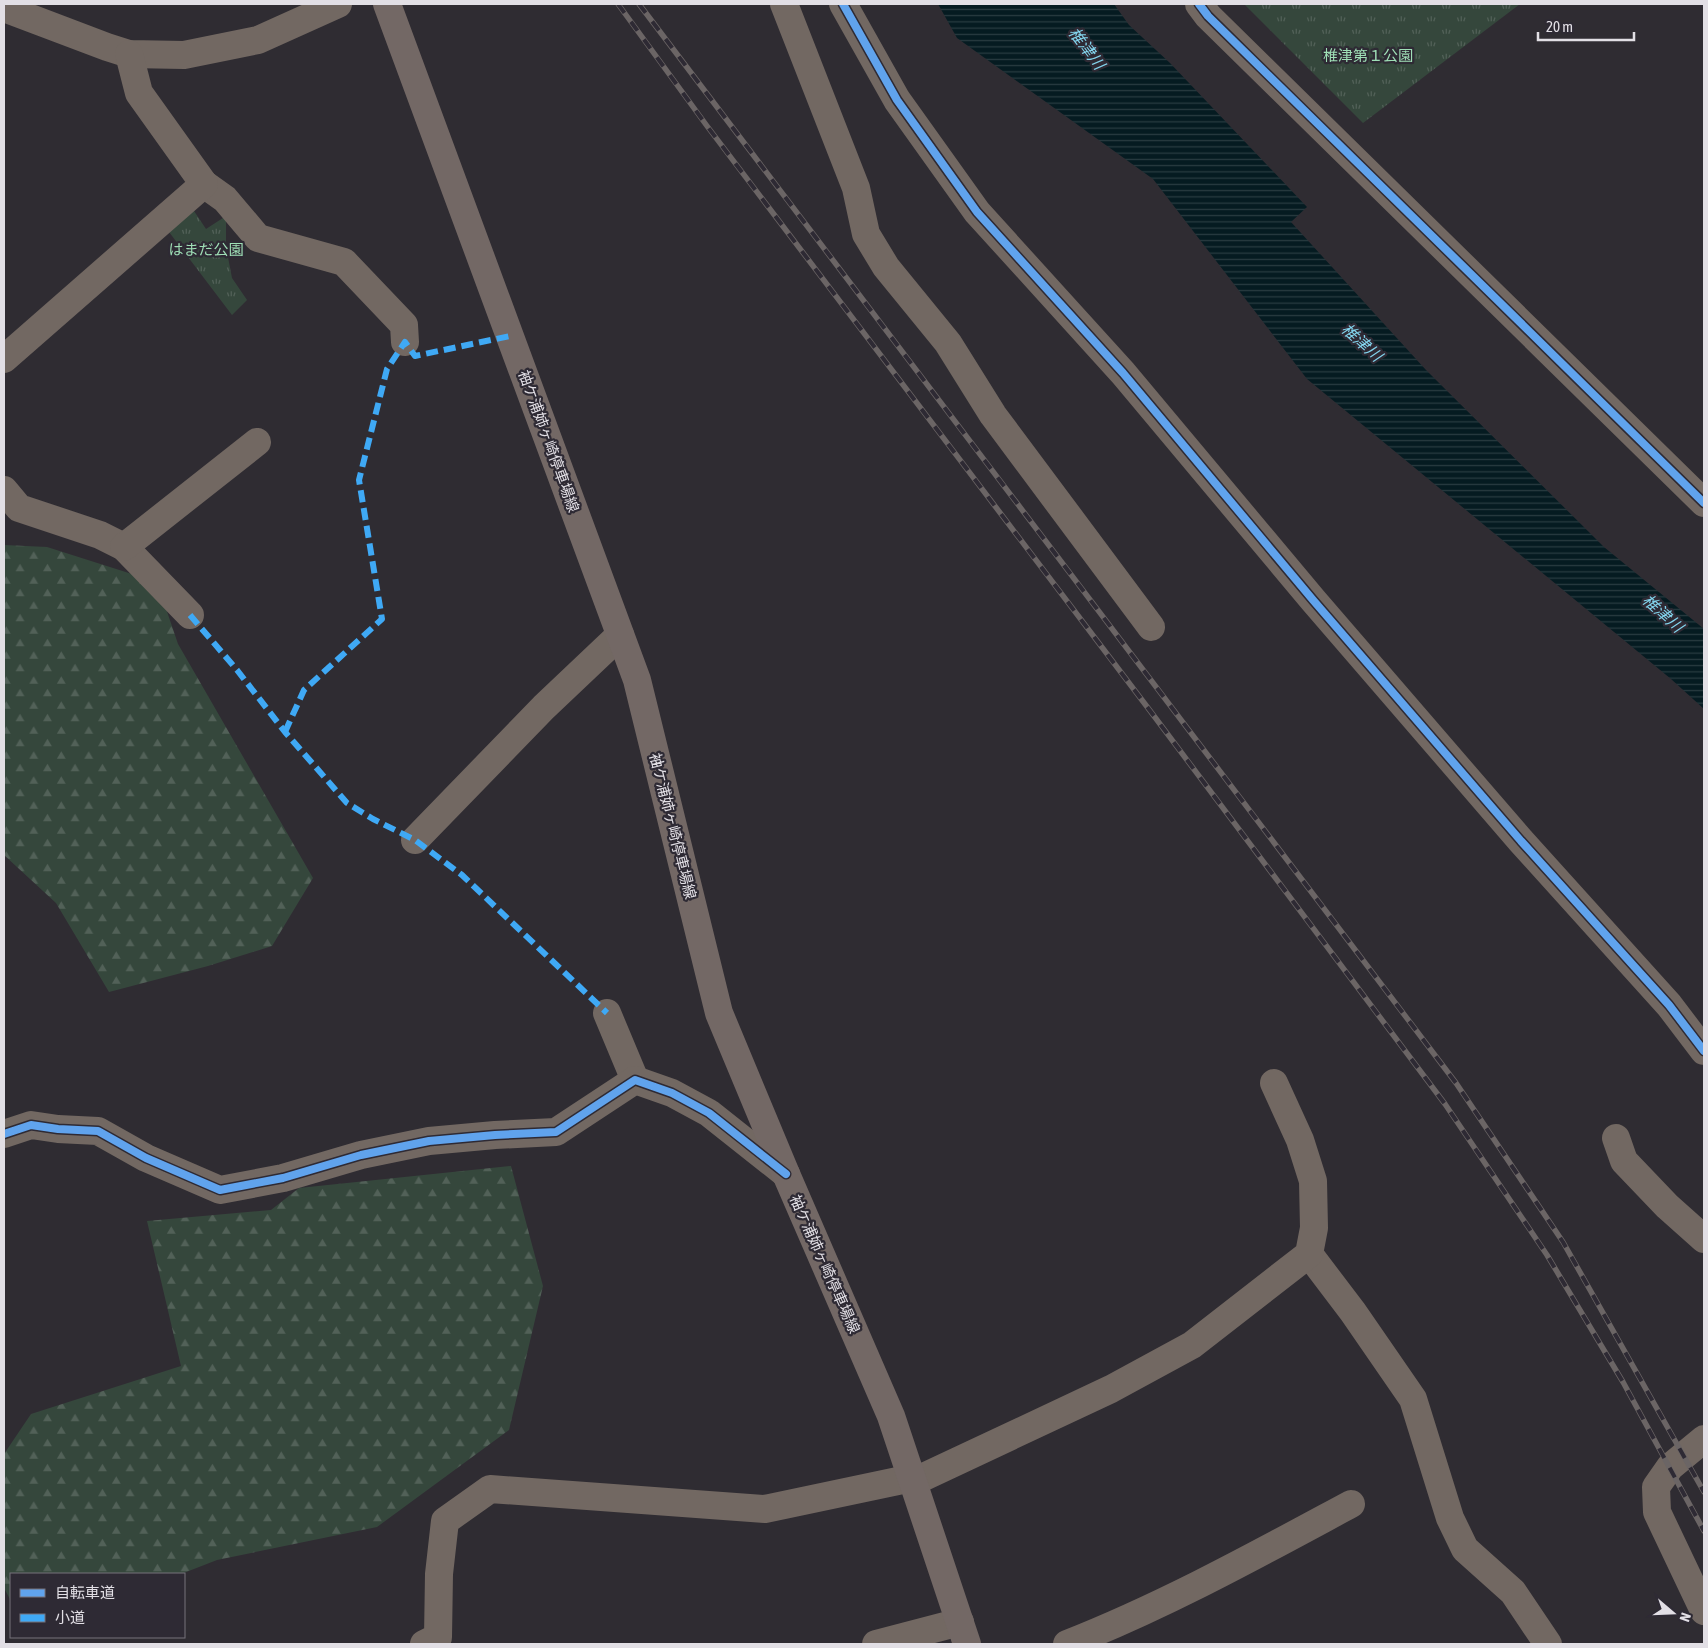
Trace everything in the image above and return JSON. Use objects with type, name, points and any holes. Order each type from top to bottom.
[{"type":"main road","name":"袖ケ浦姉ヶ崎停車場線","points":[[387,4],[637,680],[719,1013],[786,1174],[891,1416],[963,1633]]},
{"type":"street","points":[[4,8],[107,48],[129,54],[184,55],[258,40],[338,4]]},
{"type":"street","points":[[784,4],[856,188],[866,234],[886,267],[948,343],[993,415],[1151,627]]},
{"type":"street","points":[[843,4],[897,100],[977,212],[1123,373],[1313,600],[1508,826],[1669,1005],[1704,1051]]},
{"type":"street","points":[[1198,4],[1208,16],[1704,503]]},
{"type":"street","points":[[129,54],[139,93],[204,184],[225,199],[258,238],[344,262],[404,325],[405,342]]},
{"type":"street","points":[[4,359],[204,184]]},
{"type":"street","points":[[124,547],[257,442]]},
{"type":"street","points":[[4,490],[19,508],[100,535],[124,547],[190,615]]},
{"type":"street","points":[[415,840],[544,707],[620,635]]},
{"type":"street","points":[[607,1013],[635,1080],[672,1093],[709,1113],[786,1174]]},
{"type":"street","points":[[4,1134],[31,1125],[58,1129],[98,1131],[146,1158],[220,1190],[283,1178],[361,1155],[428,1141],[556,1132],[635,1080]]},
{"type":"street","points":[[424,1644],[438,1636],[439,1574],[445,1521],[490,1489],[765,1509],[913,1480],[1112,1389],[1192,1344],[1309,1254],[1314,1228],[1313,1181],[1300,1140],[1274,1083]]},
{"type":"street","points":[[1616,1138],[1624,1161],[1667,1206],[1704,1239]]},
{"type":"street","points":[[1309,1254],[1354,1312],[1413,1399],[1450,1518],[1465,1549],[1514,1592],[1548,1644]]},
{"type":"street","points":[[1704,1439],[1670,1467],[1656,1487],[1658,1512],[1704,1611]]},
{"type":"street","points":[[1067,1644],[1116,1625],[1214,1578],[1351,1504]]},
{"type":"street","points":[[876,1644],[963,1633]]},
{"type":"green space","name":"椎津第１公園","points":[[1244,4],[1520,4],[1363,123]]},
{"type":"green space","name":"はまだ公園","points":[[190,205],[206,229],[226,216],[226,247],[232,278],[247,300],[232,315],[166,228]]},
{"type":"green space","points":[[4,545],[47,547],[157,582],[178,644],[313,878],[272,946],[208,966],[109,992],[56,903],[4,855]]},
{"type":"green space","points":[[511,1166],[543,1286],[509,1430],[377,1527],[217,1560],[184,1573],[10,1573],[10,1599],[4,1588],[4,1454],[31,1414],[181,1366],[147,1221],[271,1210],[299,1188]]},
{"type":"water","name":"椎津川","points":[[938,4],[1114,4],[1129,25],[1170,63],[1307,207],[1291,222],[1426,370],[1604,547],[1704,629],[1704,709],[1671,679],[1307,379],[1153,179],[957,38]]},
{"type":"railway","points":[[618,4],[707,126],[1445,1104],[1547,1255],[1623,1382],[1704,1531]]},
{"type":"railway","points":[[639,4],[1456,1083],[1563,1242],[1704,1492]]},
{"type":"marked path","points":[[285,732],[304,690],[382,619],[359,480],[387,369],[405,342],[415,356],[510,336]]},
{"type":"marked path","points":[[190,615],[237,670],[285,732],[347,803],[373,819],[415,840],[462,875],[607,1013]]},
{"type":"cycle path","points":[[843,4],[897,100],[977,212],[1123,373],[1313,600],[1521,841],[1669,1005],[1704,1051]]},
{"type":"cycle path","points":[[1199,4],[1208,16],[1704,503]]},
{"type":"cycle path","points":[[4,1134],[31,1125],[58,1129],[98,1131],[146,1158],[220,1190],[283,1178],[361,1155],[429,1141],[556,1132],[635,1080],[672,1093],[709,1113],[786,1174]]}]
